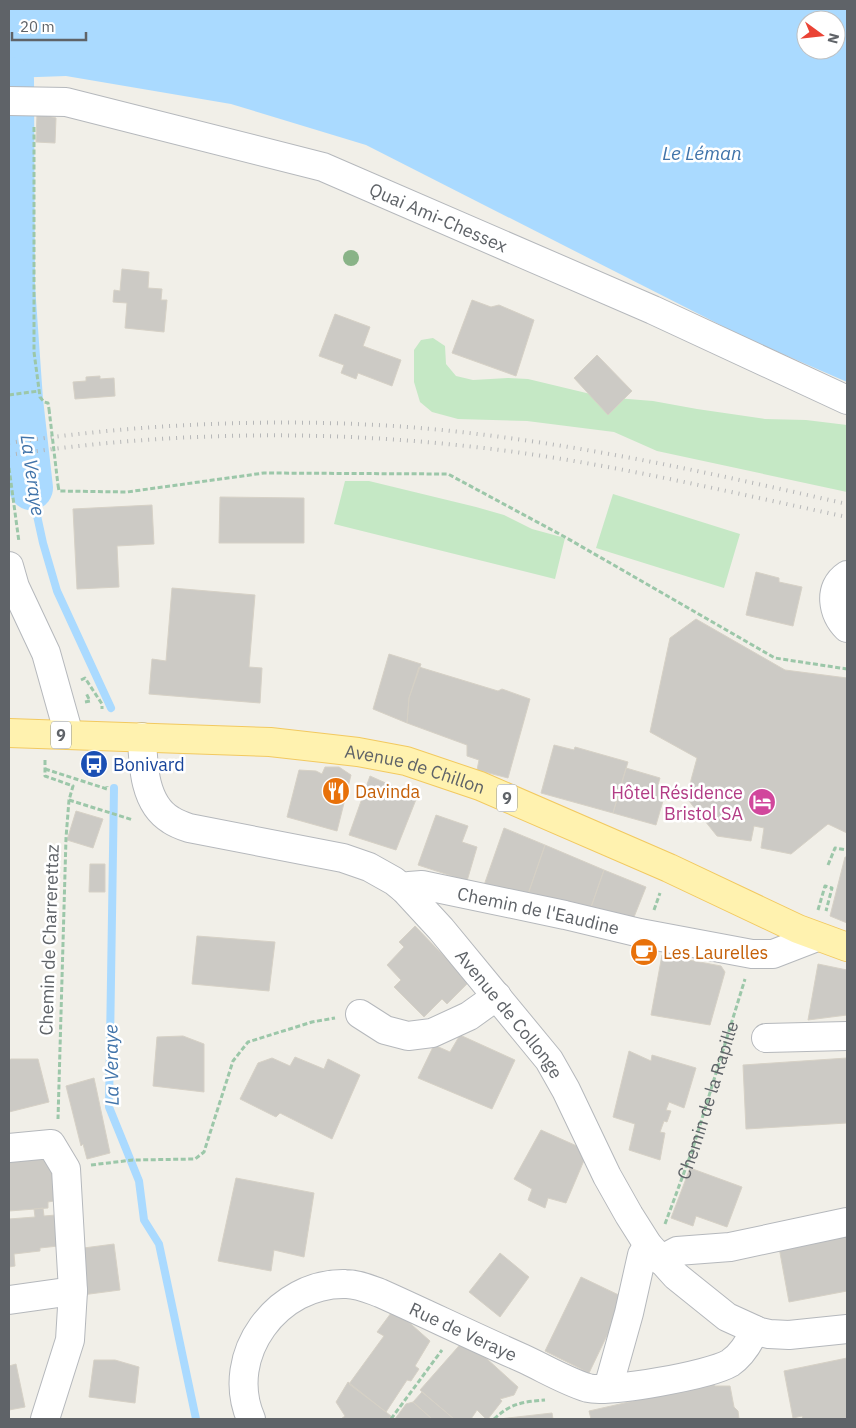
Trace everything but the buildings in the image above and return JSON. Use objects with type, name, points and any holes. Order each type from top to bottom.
[{"type":"main road","name":"Avenue de Chillon","points":[[9,733],[270,742],[358,752],[406,761],[480,786],[669,868],[817,937],[847,947]]},
{"type":"street","name":"Quai Ami-Chessex","points":[[25,101],[66,102],[323,167],[653,310],[847,400]]},
{"type":"street","points":[[9,566],[15,587],[46,653],[69,735]]},
{"type":"street","points":[[847,576],[836,589],[833,602],[836,614],[847,628]]},
{"type":"street","name":"Avenue de Collonge","points":[[142,737],[149,790],[157,806],[170,820],[189,828],[343,858],[382,873],[404,888],[446,934],[549,1060],[559,1076],[607,1176],[632,1222],[654,1252],[676,1276],[717,1310],[738,1323],[755,1330],[779,1335],[847,1329]]},
{"type":"street","name":"Chemin de l'Eaudine","points":[[404,888],[422,885],[752,954],[773,954],[817,937]]},
{"type":"street","points":[[360,1014],[385,1030],[408,1036],[432,1033],[469,1016],[497,996]]},
{"type":"street","points":[[766,1038],[847,1036]]},
{"type":"street","points":[[9,1148],[51,1144],[66,1169],[73,1291],[70,1340],[45,1419]]},
{"type":"street","points":[[608,1388],[629,1313],[642,1255],[654,1252],[730,1247],[847,1222]]},
{"type":"street","name":"Rue de Veraye","points":[[251,1419],[244,1385],[245,1365],[251,1345],[260,1329],[276,1310],[285,1303],[304,1292],[337,1284],[361,1286],[396,1300],[574,1383],[590,1388],[608,1388],[672,1380],[719,1368],[737,1357],[746,1347],[755,1330]]},
{"type":"street","points":[[9,1300],[73,1291]]},
{"type":"path","points":[[25,101],[34,352],[40,397],[44,402],[48,403],[59,491],[127,492],[264,473],[448,474],[565,537],[775,658],[847,669]]},
{"type":"path","points":[[9,396],[39,391]]},
{"type":"path","points":[[9,468],[12,489]]},
{"type":"path","points":[[80,680],[85,678],[102,704],[102,709]]},
{"type":"path","name":"Chemin de Charrerettaz","points":[[58,1125],[66,838],[69,800],[73,786],[46,776],[45,768],[107,789],[107,786]]},
{"type":"path","points":[[69,800],[129,818]]},
{"type":"path","points":[[828,865],[835,848],[847,850]]},
{"type":"path","points":[[646,933],[669,868]]},
{"type":"path","points":[[822,899],[825,886],[832,888],[826,911]]},
{"type":"path","name":"Chemin de la Rapille","points":[[669,1214],[692,1151],[744,985]]},
{"type":"path","points":[[105,1163],[133,1160],[195,1159],[204,1152],[233,1061],[248,1042],[312,1022],[360,1014]]},
{"type":"path","points":[[391,1419],[457,1329]]},
{"type":"path","points":[[494,1419],[505,1409],[522,1402],[553,1399]]},
{"type":"green space","points":[[433,338],[445,346],[446,364],[456,376],[473,380],[528,379],[603,397],[653,401],[765,419],[806,420],[847,425],[847,492],[657,451],[614,432],[527,421],[458,419],[432,412],[420,402],[414,382],[414,350],[421,340]]},
{"type":"green space","points":[[345,481],[369,481],[476,507],[504,515],[532,529],[565,538],[555,579],[334,524]]},
{"type":"green space","points":[[613,494],[740,534],[724,588],[596,548]]},
{"type":"water","name":"Le Léman","points":[[9,9],[847,9],[847,382],[746,338],[366,145],[231,104],[66,76],[9,78]]},
{"type":"waterway","name":"La Veraye","points":[[12,79],[13,286],[21,400],[31,488]]},
{"type":"waterway","name":"La Veraye","points":[[31,488],[43,543],[57,591],[111,708]]},
{"type":"waterway","name":"La Veraye","points":[[114,788],[109,1107],[139,1181],[144,1220],[159,1244],[196,1419]]},
{"type":"railway","points":[[9,443],[105,431],[202,424],[298,423],[395,426],[509,438],[622,456],[847,504]]},
{"type":"railway","points":[[9,455],[67,447],[183,438],[300,436],[417,441],[522,453],[616,468],[847,517]]},
{"type":"place","name":"Bonivard","points":[[94,764]]},
{"type":"place","name":"Davinda","points":[[336,791]]},
{"type":"place","name":"Hôtel Résidence Bristol SA","points":[[762,802]]},
{"type":"place","name":"Les Laurelles","points":[[644,952]]}]
